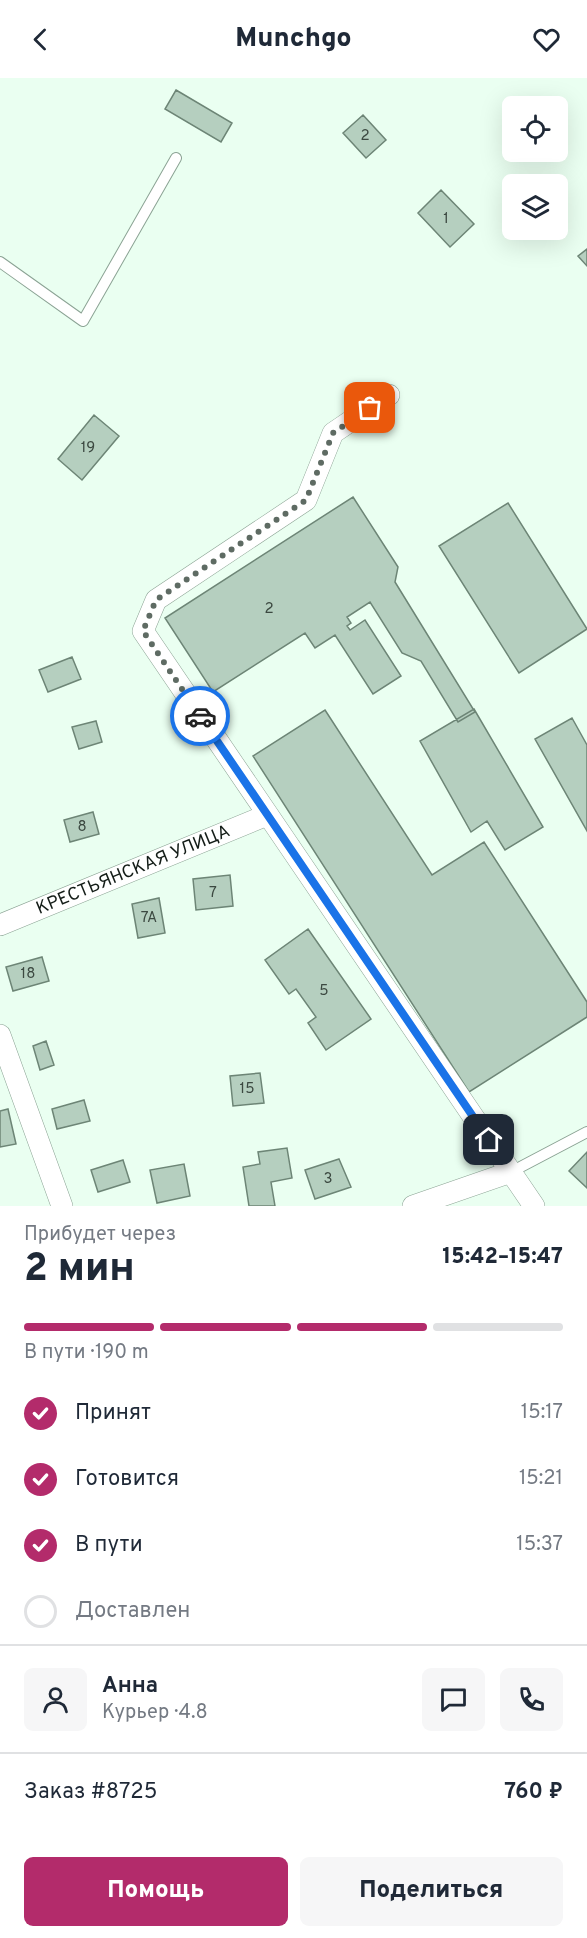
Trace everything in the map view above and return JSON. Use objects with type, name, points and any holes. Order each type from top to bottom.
[{"type":"street","points":[[389,395],[333,433],[306,500],[156,600],[143,631],[534,1206]]},
{"type":"street","name":"КРЕСТЬЯНСКАЯ УЛИЦА","points":[[0,925],[267,815]]},
{"type":"street","points":[[0,1035],[62,1206]]},
{"type":"street","points":[[413,1206],[512,1172]]},
{"type":"lane","points":[[0,262],[83,321],[176,158]]},
{"type":"lane","points":[[512,1172],[587,1132]]},
{"type":"building","points":[[176,90],[232,123],[221,142],[165,109]]},
{"type":"building","points":[[363,115],[386,140],[366,158],[343,133]]},
{"type":"building","points":[[441,190],[474,224],[450,247],[418,213]]},
{"type":"building","points":[[587,249],[587,266],[578,256]]},
{"type":"building","points":[[94,415],[119,436],[82,480],[58,459]]},
{"type":"building","points":[[353,497],[398,567],[395,582],[475,712],[458,722],[421,661],[402,653],[370,602],[347,617],[351,623],[347,626],[350,630],[365,620],[401,676],[373,694],[335,635],[315,648],[305,633],[213,692],[165,618]]},
{"type":"building","points":[[508,503],[587,629],[519,673],[439,546]]},
{"type":"building","points":[[72,657],[81,679],[48,692],[39,670]]},
{"type":"building","points":[[474,709],[543,827],[505,850],[487,821],[471,832],[420,741]]},
{"type":"building","points":[[325,710],[432,875],[484,842],[587,1002],[587,1017],[469,1092],[253,756]]},
{"type":"building","points":[[572,718],[587,745],[587,831],[535,739]]},
{"type":"building","points":[[96,721],[102,742],[79,749],[72,727]]},
{"type":"building","points":[[93,812],[99,834],[70,842],[64,820]]},
{"type":"building","points":[[230,875],[233,906],[196,910],[193,879]]},
{"type":"building","points":[[159,898],[165,933],[138,938],[132,904]]},
{"type":"building","points":[[308,929],[371,1019],[326,1050],[308,1023],[316,1017],[296,989],[289,994],[265,960]]},
{"type":"building","points":[[42,957],[49,981],[13,991],[6,967]]},
{"type":"building","points":[[46,1041],[54,1065],[40,1070],[33,1046]]},
{"type":"building","points":[[260,1073],[264,1103],[233,1106],[230,1076]]},
{"type":"building","points":[[84,1100],[90,1121],[57,1129],[52,1109]]},
{"type":"building","points":[[8,1109],[16,1144],[0,1147],[0,1111]]},
{"type":"building","points":[[287,1148],[292,1178],[271,1182],[275,1206],[249,1206],[243,1167],[260,1164],[258,1152]]},
{"type":"building","points":[[587,1152],[587,1188],[569,1171]]},
{"type":"building","points":[[339,1159],[351,1187],[315,1199],[305,1170]]},
{"type":"building","points":[[123,1160],[130,1182],[98,1192],[91,1170]]},
{"type":"building","points":[[184,1164],[190,1196],[157,1203],[150,1170]]},
{"type":"way so far","points":[[200,716],[143,631],[156,600],[306,500],[333,433],[370,408]]},
{"type":"route","points":[[200,716],[489,1140]]}]
